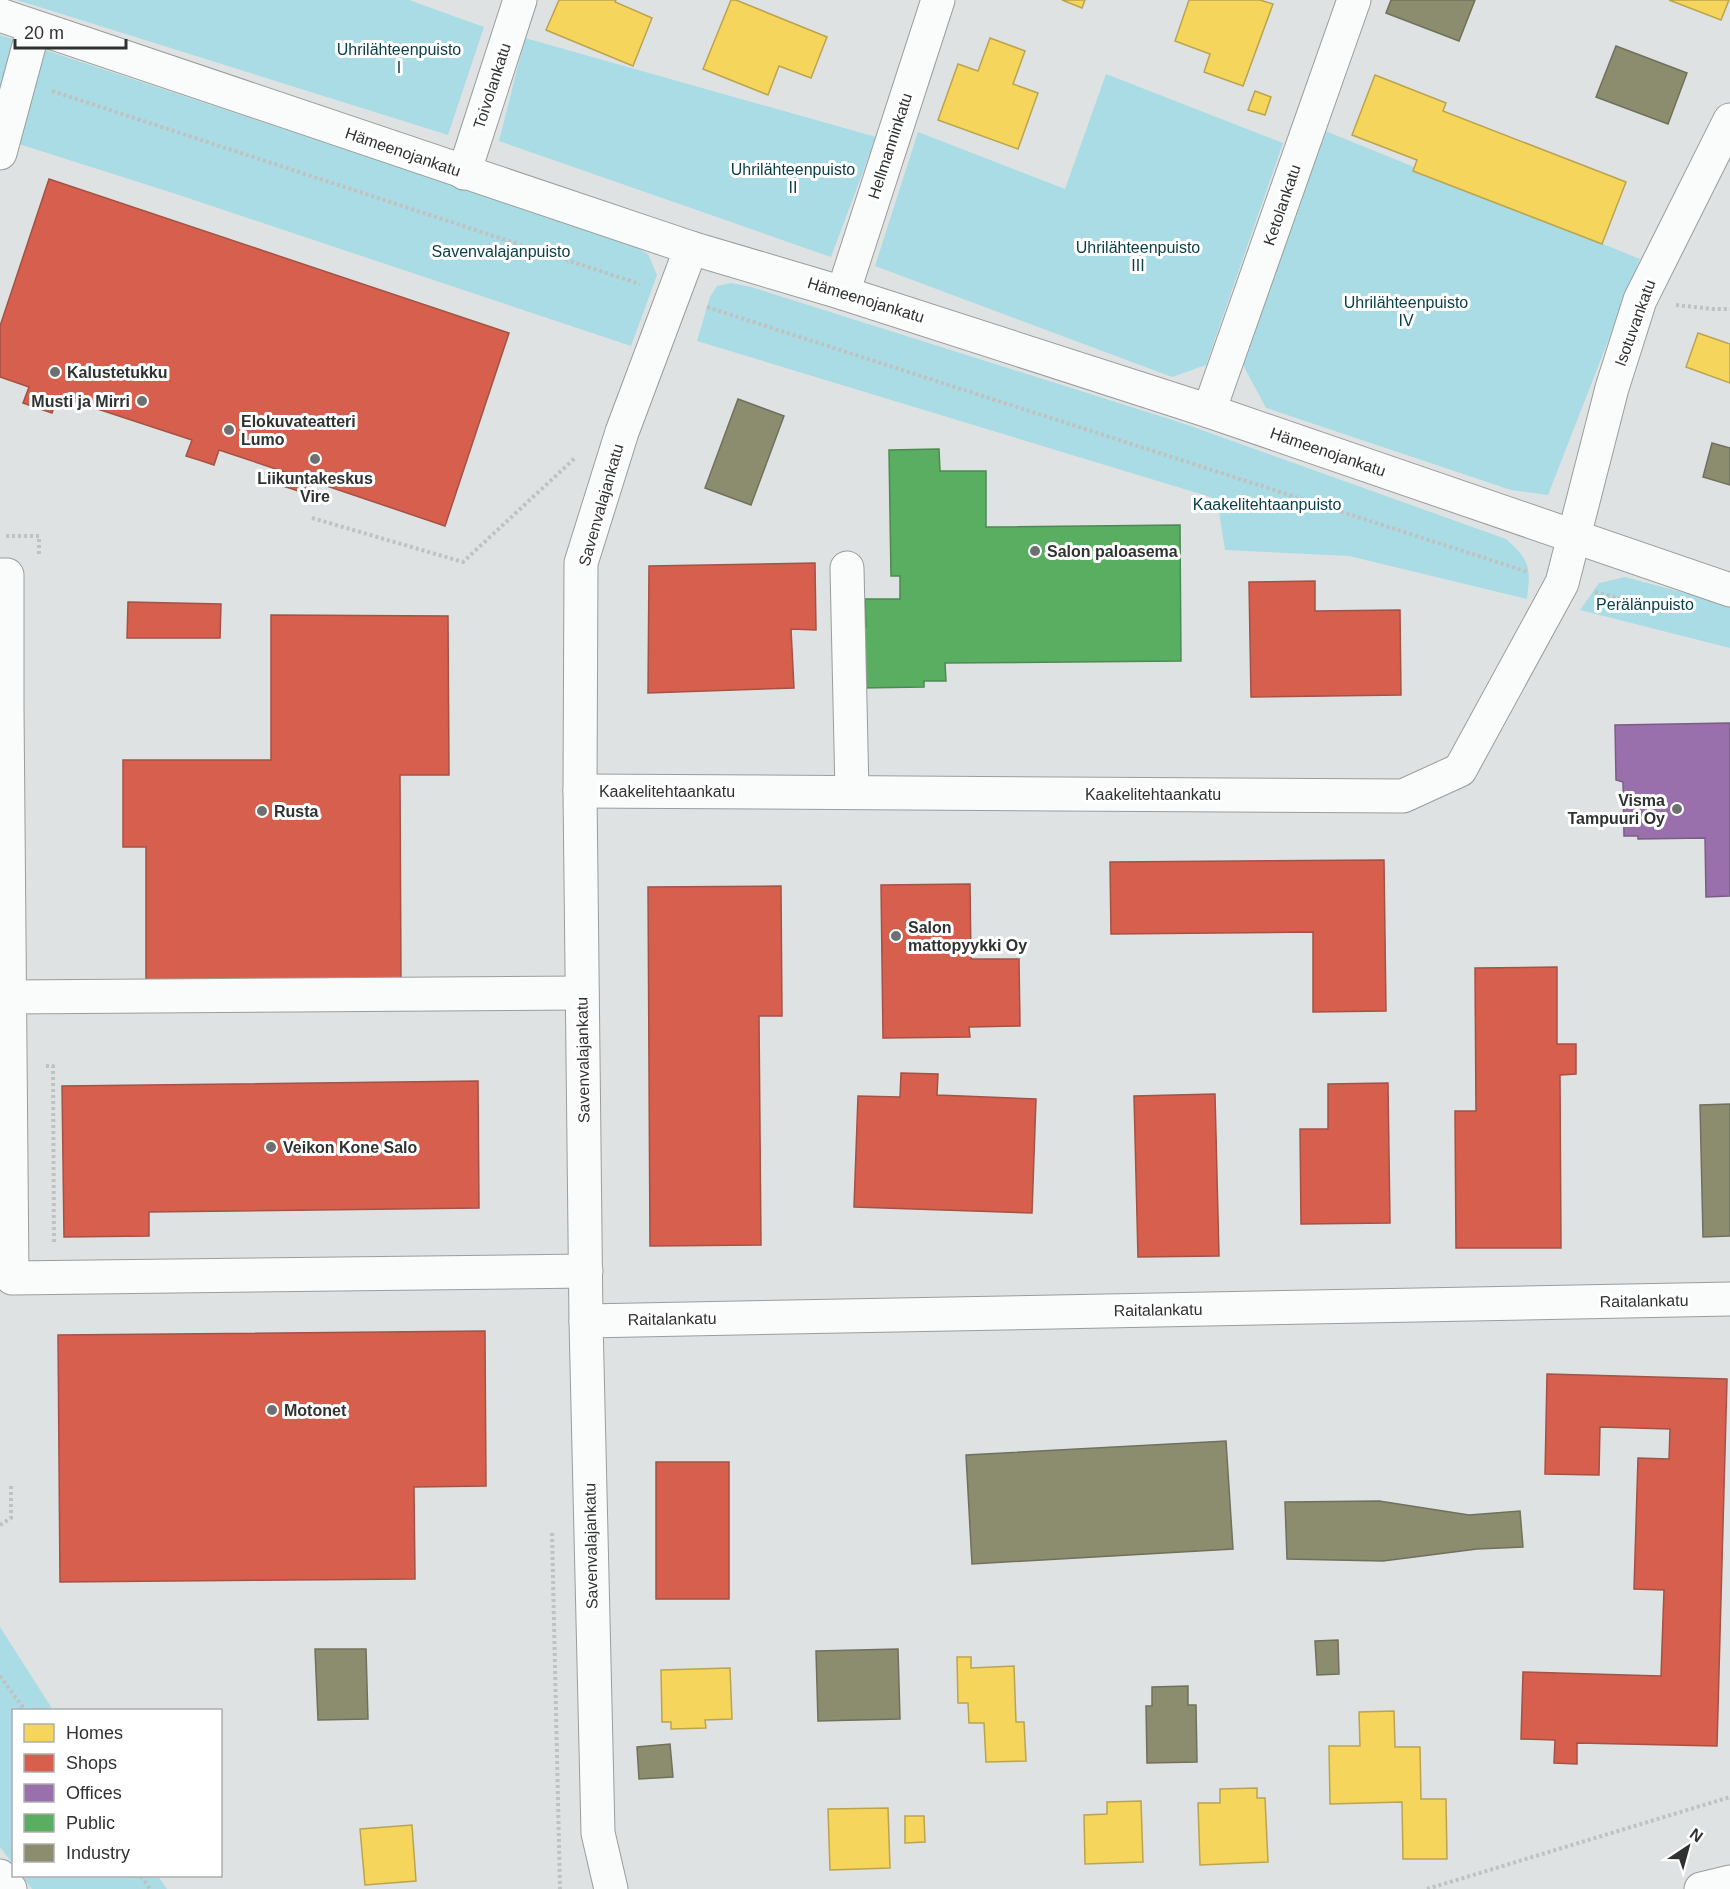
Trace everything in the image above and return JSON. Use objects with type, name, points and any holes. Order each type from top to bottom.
[{"type":"street","name":"Toivolankatu","points":[[465,173],[520,0]]},
{"type":"street","name":"Hellmanninkatu","points":[[843,292],[938,0]]},
{"type":"street","name":"Ketolankatu","points":[[1209,411],[1354,0]]},
{"type":"street","name":"Hämeenojankatu","points":[[0,15],[691,248],[843,292],[1209,411],[1730,590]]},
{"type":"street","points":[[0,153],[34,27]]},
{"type":"street","name":"Isotuvankatu","points":[[1574,538],[1611,388],[1640,300],[1730,120]]},
{"type":"street","name":"Savenvalajankatu","points":[[611,1889],[598,1833],[586,1321],[580,791],[581,563],[622,432],[691,248]]},
{"type":"street","name":"Kaakelitehtaankatu","points":[[580,791],[1403,796],[1460,770],[1562,583],[1574,538]]},
{"type":"street","points":[[847,568],[852,792]]},
{"type":"street","points":[[4,575],[12,1278],[586,1271]]},
{"type":"street","points":[[9,998],[582,993]]},
{"type":"street","name":"Raitalankatu","points":[[586,1321],[1730,1299]]},
{"type":"street","points":[[0,1876],[10,1889]]},
{"type":"street","points":[[1701,1889],[1730,1882]]},
{"type":"path","points":[[20,80],[674,297],[1562,583],[1674,611]]},
{"type":"path","points":[[1640,300],[1730,309]]},
{"type":"path","points":[[312,518],[463,562],[580,453]]},
{"type":"path","points":[[0,1525],[11,1518],[11,1483]]},
{"type":"path","points":[[0,1676],[24,1709]]},
{"type":"path","points":[[1427,1889],[1730,1797]]},
{"type":"green space","name":"Uhrilähteenpuisto I","points":[[17,0],[409,0],[484,27],[448,135]]},
{"type":"green space","name":"Savenvalajanpuisto","points":[[0,35],[377,160],[503,199],[627,242],[648,254],[657,275],[631,346],[176,194],[0,138]]},
{"type":"green space","name":"Uhrilähteenpuisto II","points":[[525,38],[876,137],[831,257],[499,141]]},
{"type":"green space","name":"Uhrilähteenpuisto III","points":[[1106,74],[1283,143],[1206,365],[1172,377],[875,266],[918,132],[1065,189]]},
{"type":"green space","name":"Uhrilähteenpuisto IV","points":[[1323,130],[1640,259],[1548,495],[1511,490],[1266,408],[1243,365]]},
{"type":"green space","name":"Kaakelitehtaanpuisto","points":[[731,283],[751,287],[1182,423],[1506,539],[1520,553],[1527,565],[1529,580],[1527,599],[1349,556],[1225,550],[1217,499],[697,341],[710,297],[717,286]]},
{"type":"green space","name":"Perälänpuisto","points":[[1625,577],[1730,605],[1730,648],[1580,610],[1599,583]]},
{"type":"green space","points":[[0,1627],[52,1709],[12,1709],[12,1863],[0,1847]]},
{"type":"green space","points":[[23,1877],[159,1877],[167,1889],[32,1889]]},
{"type":"building: Homes","points":[[559,0],[616,0],[615,2],[652,18],[633,66],[546,30]]},
{"type":"building: Homes","points":[[731,0],[827,37],[811,78],[779,66],[768,95],[703,69]]},
{"type":"building: Homes","points":[[1062,0],[1085,0],[1082,8]]},
{"type":"building: Homes","points":[[1189,0],[1260,0],[1273,4],[1243,86],[1204,72],[1210,54],[1175,41]]},
{"type":"building: Homes","points":[[1669,0],[1729,0],[1721,20]]},
{"type":"building: Homes","points":[[990,38],[1025,51],[1013,84],[1038,93],[1018,149],[938,120],[958,64],[978,71]]},
{"type":"building: Homes","points":[[1375,75],[1446,103],[1443,111],[1626,182],[1602,244],[1413,171],[1417,160],[1352,135]]},
{"type":"building: Homes","points":[[1255,91],[1271,97],[1265,115],[1248,110]]},
{"type":"building: Homes","points":[[1698,333],[1730,344],[1730,383],[1686,367]]},
{"type":"building: Homes","points":[[957,1657],[971,1657],[971,1668],[1014,1666],[1016,1722],[1024,1722],[1026,1761],[986,1762],[984,1723],[969,1723],[968,1703],[958,1703]]},
{"type":"building: Homes","points":[[730,1668],[732,1719],[705,1720],[706,1728],[671,1729],[671,1722],[662,1722],[661,1670]]},
{"type":"building: Homes","points":[[1394,1711],[1395,1747],[1420,1747],[1421,1799],[1446,1799],[1447,1859],[1403,1859],[1402,1802],[1330,1804],[1329,1746],[1360,1746],[1359,1712]]},
{"type":"building: Homes","points":[[1257,1788],[1257,1798],[1265,1798],[1268,1862],[1200,1865],[1198,1803],[1220,1803],[1220,1789]]},
{"type":"building: Homes","points":[[1141,1801],[1143,1862],[1085,1864],[1084,1815],[1107,1814],[1107,1802]]},
{"type":"building: Homes","points":[[888,1808],[890,1868],[830,1870],[828,1809]]},
{"type":"building: Homes","points":[[905,1816],[924,1816],[925,1842],[905,1843]]},
{"type":"building: Homes","points":[[412,1825],[416,1881],[365,1885],[360,1829]]},
{"type":"building: Shops","points":[[49,179],[509,333],[445,526],[315,482],[311,495],[283,486],[288,473],[219,450],[214,465],[186,456],[192,440],[58,396],[52,413],[23,403],[29,387],[0,377],[0,326]]},
{"type":"building: Shops","points":[[815,563],[816,630],[791,629],[794,688],[648,693],[649,566]]},
{"type":"building: Shops","points":[[1315,581],[1315,611],[1400,610],[1401,695],[1251,697],[1249,582]]},
{"type":"building: Shops","points":[[128,602],[221,604],[220,638],[127,638]]},
{"type":"building: Shops","name":"Rusta","points":[[271,615],[448,616],[449,775],[400,775],[401,983],[146,983],[146,847],[123,847],[123,760],[271,760]]},
{"type":"building: Shops","points":[[1384,860],[1386,1011],[1313,1012],[1313,932],[1111,934],[1110,862]]},
{"type":"building: Shops","points":[[970,884],[971,959],[1019,959],[1020,1026],[969,1027],[970,1037],[883,1038],[881,885]]},
{"type":"building: Shops","points":[[781,886],[782,1016],[759,1016],[761,1245],[650,1246],[648,887]]},
{"type":"building: Shops","points":[[1557,967],[1557,1044],[1576,1044],[1576,1074],[1560,1075],[1561,1248],[1456,1248],[1455,1111],[1476,1111],[1475,968]]},
{"type":"building: Shops","points":[[901,1073],[938,1074],[937,1095],[1036,1099],[1032,1213],[854,1207],[858,1096],[900,1097]]},
{"type":"building: Shops","name":"Veikon Kone Salo","points":[[478,1081],[479,1208],[149,1212],[149,1236],[64,1237],[62,1086]]},
{"type":"building: Shops","points":[[1388,1083],[1390,1223],[1301,1224],[1300,1129],[1328,1129],[1328,1084]]},
{"type":"building: Shops","points":[[1215,1094],[1219,1256],[1138,1257],[1134,1096]]},
{"type":"building: Shops","name":"Motonet","points":[[485,1331],[486,1486],[414,1487],[415,1579],[60,1582],[58,1335]]},
{"type":"building: Shops","points":[[1547,1374],[1727,1379],[1717,1746],[1577,1743],[1577,1764],[1554,1763],[1555,1740],[1521,1739],[1523,1672],[1661,1676],[1664,1590],[1634,1589],[1638,1458],[1669,1459],[1670,1429],[1600,1427],[1599,1475],[1545,1474]]},
{"type":"building: Shops","points":[[656,1462],[729,1462],[729,1599],[656,1599]]},
{"type":"building: Offices","name":"Visma Tampuuri Oy","points":[[1730,723],[1730,896],[1706,897],[1705,838],[1638,839],[1638,836],[1624,836],[1623,782],[1616,780],[1615,725]]},
{"type":"building: Public","name":"Salon paloasema","points":[[939,449],[940,471],[986,471],[986,527],[1180,525],[1181,661],[945,663],[946,681],[924,681],[924,687],[860,688],[859,627],[866,627],[865,599],[900,599],[900,576],[891,576],[889,450]]},
{"type":"building: Industry","points":[[1391,0],[1475,0],[1459,41],[1386,13]]},
{"type":"building: Industry","points":[[1616,46],[1687,73],[1668,124],[1596,97]]},
{"type":"building: Industry","points":[[738,399],[784,416],[751,505],[705,488]]},
{"type":"building: Industry","points":[[1712,443],[1730,448],[1730,485],[1703,477]]},
{"type":"building: Industry","points":[[1730,1104],[1730,1236],[1703,1237],[1700,1105]]},
{"type":"building: Industry","points":[[1226,1441],[1233,1549],[972,1564],[966,1455]]},
{"type":"building: Industry","points":[[1379,1501],[1469,1515],[1520,1511],[1523,1547],[1477,1549],[1383,1561],[1287,1559],[1285,1502]]},
{"type":"building: Industry","points":[[1338,1640],[1339,1674],[1317,1675],[1315,1641]]},
{"type":"building: Industry","points":[[315,1649],[366,1649],[368,1719],[318,1720]]},
{"type":"building: Industry","points":[[898,1649],[900,1719],[818,1721],[816,1651]]},
{"type":"building: Industry","points":[[1188,1686],[1188,1705],[1196,1705],[1197,1762],[1147,1763],[1146,1706],[1152,1706],[1152,1687]]},
{"type":"building: Industry","points":[[670,1744],[673,1777],[639,1779],[637,1747]]},
{"type":"place","name":"Kalustetukku","points":[[55,372]]},
{"type":"place","name":"Musti ja Mirri","points":[[142,401]]},
{"type":"place","name":"Elokuvateatteri Lumo","points":[[229,430]]},
{"type":"place","name":"Liikuntakeskus Vire","points":[[315,459]]},
{"type":"place","name":"Salon paloasema","points":[[1035,551]]},
{"type":"place","name":"Visma Tampuuri Oy","points":[[1677,809]]},
{"type":"place","name":"Rusta","points":[[262,811]]},
{"type":"place","name":"Salon mattopyykki Oy","points":[[896,936]]},
{"type":"place","name":"Veikon Kone Salo","points":[[271,1147]]},
{"type":"place","name":"Motonet","points":[[272,1410]]}]
